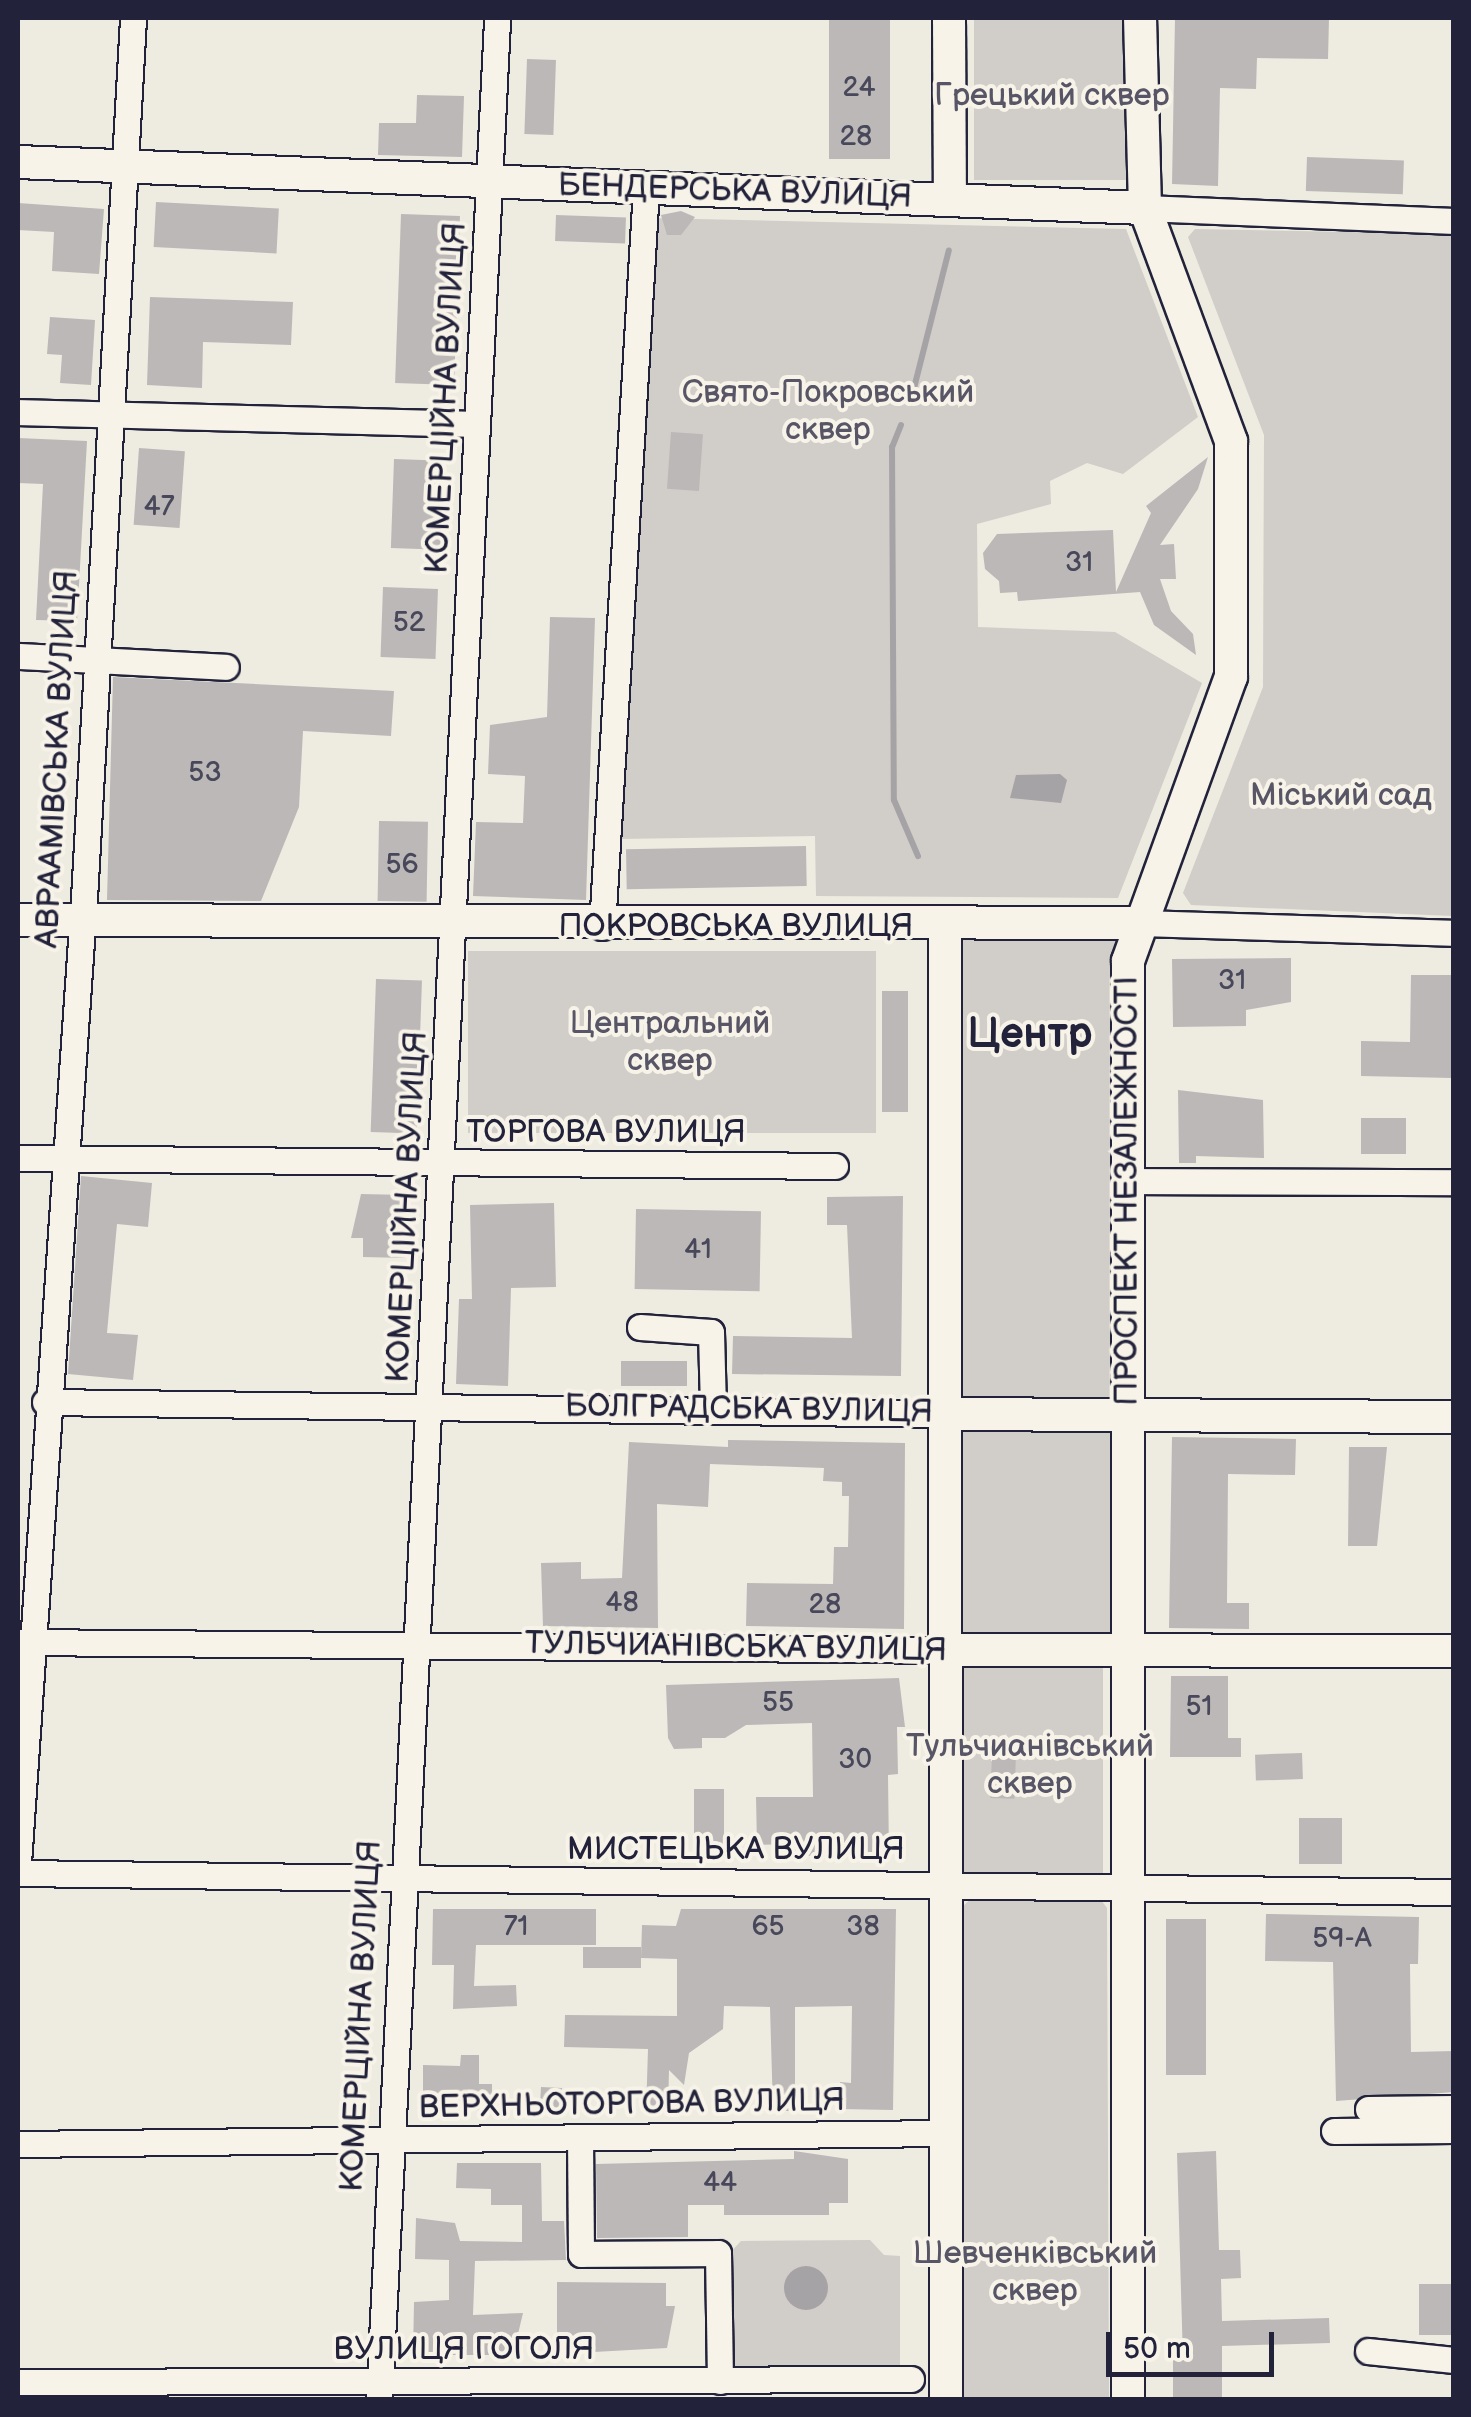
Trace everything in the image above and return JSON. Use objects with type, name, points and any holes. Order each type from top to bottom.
[{"type":"main road","points":[[949,18],[950,200]]},
{"type":"main road","name":"ПРОСПЕКТ НЕЗАЛЕЖНОСТІ","points":[[1128,2400],[1128,961],[1138,923],[1232,677],[1231,441],[1144,208],[1140,18]]},
{"type":"main road","name":"БЕНДЕРСЬКА ВУЛИЦЯ","points":[[18,162],[492,185],[1144,208]]},
{"type":"main road","name":"ПОКРОВСЬКА ВУЛИЦЯ","points":[[18,920],[454,927],[945,928],[1138,923]]},
{"type":"main road","points":[[945,928],[946,2400]]},
{"type":"main road","name":"БОЛГРАДСЬКА ВУЛИЦЯ","points":[[946,1414],[1454,1417]]},
{"type":"main road","name":"ТУЛЬЧИАНІВСЬКА ВУЛИЦЯ","points":[[947,1650],[1454,1651]]},
{"type":"street","name":"АВРААМІВСЬКА ВУЛИЦЯ","points":[[18,1863],[26,1642],[82,921],[133,18]]},
{"type":"street","name":"КОМЕРЦІЙНА ВУЛИЦЯ","points":[[379,2391],[400,1881],[444,1165],[475,424],[492,185],[498,18]]},
{"type":"street","points":[[602,926],[646,188]]},
{"type":"street","name":"БЕНДЕРСЬКА ВУЛИЦЯ","points":[[1144,208],[1454,220]]},
{"type":"street","points":[[18,412],[475,424]]},
{"type":"street","points":[[18,656],[226,667]]},
{"type":"street","name":"ПОКРОВСЬКА ВУЛИЦЯ","points":[[1138,923],[1454,932]]},
{"type":"street","name":"ТОРГОВА ВУЛИЦЯ","points":[[18,1158],[835,1166]]},
{"type":"street","points":[[1127,1181],[1454,1182]]},
{"type":"street","points":[[640,1327],[711,1332],[714,1409]]},
{"type":"street","name":"БОЛГРАДСЬКА ВУЛИЦЯ","points":[[45,1402],[946,1414]]},
{"type":"street","name":"ТУЛЬЧИАНІВСЬКА ВУЛИЦЯ","points":[[26,1642],[947,1650]]},
{"type":"street","name":"МИСТЕЦЬКА ВУЛИЦЯ","points":[[18,1873],[1454,1892]]},
{"type":"street","points":[[1368,2109],[1454,2108]]},
{"type":"street","points":[[1334,2131],[1454,2130]]},
{"type":"street","name":"ВЕРХНЬОТОРГОВА ВУЛИЦЯ","points":[[18,2144],[947,2133]]},
{"type":"street","points":[[580,2138],[580,2254],[718,2253],[720,2381]]},
{"type":"street","points":[[1368,2351],[1454,2360]]},
{"type":"street","name":"ВУЛИЦЯ ГОГОЛЯ","points":[[18,2382],[379,2391],[911,2379]]},
{"type":"green space","name":"Грецький сквер","points":[[974,18],[1129,18],[1129,180],[974,180]]},
{"type":"green space","name":"Свято-Покровський сквер","points":[[651,218],[1126,229],[1198,417],[1123,474],[1087,463],[1050,481],[1051,504],[977,524],[978,627],[1115,632],[1202,683],[1118,898],[816,896],[815,836],[618,839]]},
{"type":"green space","name":"Міський сад","points":[[1195,229],[1453,234],[1453,916],[1191,905],[1183,893],[1263,687],[1264,435],[1188,237]]},
{"type":"green space","points":[[962,940],[1116,940],[1116,1633],[962,1633]]},
{"type":"green space","name":"Центральний сквер","points":[[468,951],[876,951],[876,1133],[468,1133]]},
{"type":"green space","name":"Тульчианівський сквер","points":[[959,1660],[1103,1660],[1103,1874],[959,1874]]},
{"type":"green space","name":"Шевченківський сквер","points":[[973,1897],[1101,1900],[1107,1908],[1109,2399],[961,2400],[962,1907]]},
{"type":"green space","points":[[870,2240],[884,2255],[900,2256],[900,2368],[729,2370],[727,2256],[741,2241]]},
{"type":"shaded area","points":[[1060,774],[1067,780],[1061,803],[1010,798],[1016,775]]},
{"type":"shaded area","points":[[806,2266],[822,2272],[828,2288],[822,2304],[806,2310],[790,2304],[784,2288],[790,2272]]},
{"type":"building","points":[[829,18],[890,18],[890,159],[829,159]]},
{"type":"building","points":[[1175,18],[1329,18],[1328,59],[1257,58],[1256,89],[1220,88],[1218,186],[1172,184]]},
{"type":"building","points":[[527,59],[556,60],[553,135],[524,134]]},
{"type":"building","points":[[417,95],[464,96],[462,157],[378,155],[379,123],[416,123]]},
{"type":"building","points":[[1307,157],[1404,160],[1403,194],[1306,191]]},
{"type":"building","points":[[156,202],[279,208],[276,253],[154,247]]},
{"type":"building","points":[[18,203],[104,209],[99,274],[52,271],[54,232],[18,230]]},
{"type":"building","points":[[681,211],[695,217],[681,235],[667,235],[661,215]]},
{"type":"building","points":[[401,214],[460,216],[454,385],[395,383]]},
{"type":"building","points":[[556,215],[626,217],[625,243],[555,241]]},
{"type":"building","points":[[150,297],[293,302],[291,345],[203,342],[202,388],[147,385]]},
{"type":"building","points":[[50,317],[95,320],[91,385],[60,383],[62,355],[47,354]]},
{"type":"building","points":[[671,432],[703,434],[699,491],[667,489]]},
{"type":"building","points":[[18,438],[87,441],[77,621],[36,620],[43,484],[18,483]]},
{"type":"building","points":[[139,448],[185,451],[180,528],[134,525]]},
{"type":"building","points":[[1208,457],[1198,489],[1160,545],[1174,544],[1176,579],[1160,579],[1171,611],[1193,634],[1196,655],[1154,625],[1140,592],[1018,601],[1017,592],[1000,593],[999,581],[985,569],[983,553],[997,534],[1113,530],[1116,592],[1151,513],[1146,506]]},
{"type":"building","points":[[394,459],[444,461],[441,550],[391,548]]},
{"type":"building","points":[[383,587],[438,589],[436,659],[381,657]]},
{"type":"building","points":[[550,617],[595,618],[586,900],[473,896],[476,822],[523,823],[525,776],[488,774],[490,725],[547,717]]},
{"type":"building","points":[[113,677],[394,691],[391,736],[303,731],[299,807],[261,901],[107,900]]},
{"type":"building","points":[[379,821],[428,822],[427,902],[378,901]]},
{"type":"building","points":[[806,846],[807,886],[627,889],[626,849]]},
{"type":"building","points":[[1291,958],[1291,1002],[1246,1010],[1246,1026],[1173,1027],[1172,959]]},
{"type":"building","points":[[1411,975],[1454,975],[1452,1078],[1361,1076],[1361,1041],[1410,1042]]},
{"type":"building","points":[[376,979],[422,981],[417,1134],[371,1132]]},
{"type":"building","points":[[882,991],[908,991],[908,1112],[882,1112]]},
{"type":"building","points":[[1178,1090],[1263,1100],[1264,1158],[1196,1156],[1196,1163],[1179,1163]]},
{"type":"building","points":[[1361,1118],[1406,1118],[1406,1154],[1361,1154]]},
{"type":"building","points":[[81,1176],[152,1183],[148,1227],[117,1224],[107,1333],[138,1335],[133,1380],[68,1374]]},
{"type":"building","points":[[361,1194],[406,1195],[405,1258],[363,1257],[363,1238],[351,1238]]},
{"type":"building","points":[[903,1196],[901,1376],[732,1374],[733,1336],[852,1338],[847,1225],[827,1225],[827,1197]]},
{"type":"building","points":[[554,1203],[556,1287],[511,1288],[508,1386],[456,1384],[459,1299],[472,1299],[470,1205]]},
{"type":"building","points":[[636,1209],[761,1211],[760,1291],[635,1289]]},
{"type":"building","points":[[621,1361],[687,1361],[687,1386],[621,1386]]},
{"type":"building","points":[[1172,1437],[1296,1439],[1295,1475],[1228,1474],[1227,1603],[1249,1603],[1249,1629],[1169,1628]]},
{"type":"building","points":[[728,1440],[905,1443],[904,1629],[746,1626],[747,1583],[833,1584],[834,1547],[848,1547],[849,1496],[842,1496],[842,1482],[823,1481],[824,1468],[710,1464],[708,1507],[657,1504],[658,1628],[543,1626],[541,1563],[581,1562],[581,1579],[622,1578],[629,1442],[728,1447]]},
{"type":"building","points":[[1349,1447],[1387,1447],[1377,1546],[1348,1546]]},
{"type":"building","points":[[1171,1676],[1228,1676],[1228,1738],[1241,1738],[1241,1757],[1170,1757]]},
{"type":"building","points":[[899,1678],[905,1727],[897,1727],[898,1774],[888,1775],[889,1855],[790,1856],[790,1844],[757,1845],[756,1797],[813,1797],[812,1723],[746,1725],[725,1738],[702,1738],[702,1748],[674,1749],[668,1738],[666,1685]]},
{"type":"building","points":[[992,1753],[1016,1754],[1014,1799],[990,1798]]},
{"type":"building","points":[[1302,1753],[1303,1779],[1256,1781],[1255,1755]]},
{"type":"building","points":[[694,1789],[724,1789],[724,1851],[694,1851]]},
{"type":"building","points":[[1299,1818],[1342,1818],[1342,1864],[1299,1864]]},
{"type":"building","points":[[433,1909],[596,1909],[596,1945],[476,1945],[474,1986],[516,1985],[517,2006],[453,2009],[454,1965],[432,1965]]},
{"type":"building","points":[[681,1909],[896,1909],[893,2110],[840,2109],[840,2082],[851,2083],[852,2006],[795,2007],[795,2111],[773,2111],[770,2007],[724,2006],[723,2029],[689,2053],[684,2085],[669,2070],[668,2112],[646,2112],[648,2049],[564,2047],[565,2015],[677,2016],[677,1959],[641,1958],[642,1925],[676,1926]]},
{"type":"building","points":[[1266,1914],[1419,1917],[1418,1964],[1410,1964],[1411,2052],[1454,2051],[1454,2092],[1336,2101],[1333,1962],[1265,1961]]},
{"type":"building","points":[[1166,1919],[1206,1919],[1206,2075],[1166,2075]]},
{"type":"building","points":[[583,1947],[641,1947],[641,1968],[583,1968]]},
{"type":"building","points":[[461,2055],[479,2055],[479,2084],[492,2084],[492,2110],[423,2111],[423,2065],[460,2066]]},
{"type":"building","points":[[541,2087],[562,2088],[561,2113],[540,2112]]},
{"type":"building","points":[[794,2151],[848,2159],[848,2203],[829,2203],[829,2215],[724,2215],[724,2205],[688,2205],[688,2237],[597,2238],[596,2164],[794,2159]]},
{"type":"building","points":[[1216,2151],[1219,2250],[1240,2250],[1241,2278],[1221,2279],[1222,2321],[1329,2318],[1330,2343],[1222,2346],[1222,2400],[1173,2400],[1173,2360],[1183,2360],[1177,2153]]},
{"type":"building","points":[[457,2163],[541,2163],[542,2221],[564,2221],[566,2260],[475,2261],[473,2315],[523,2313],[513,2355],[413,2355],[414,2302],[449,2300],[449,2260],[415,2259],[416,2218],[455,2223],[460,2241],[522,2242],[522,2205],[491,2205],[491,2189],[456,2188]]},
{"type":"building","points":[[557,2282],[666,2283],[666,2306],[675,2306],[667,2348],[557,2354]]},
{"type":"building","points":[[1419,2284],[1454,2284],[1454,2335],[1419,2335]]},
{"type":"waterway","points":[[913,392],[949,250]]},
{"type":"waterway","points":[[901,425],[892,447],[894,800],[918,856]]},
{"type":"district","name":"Центр","points":[[1030,1035]]}]
